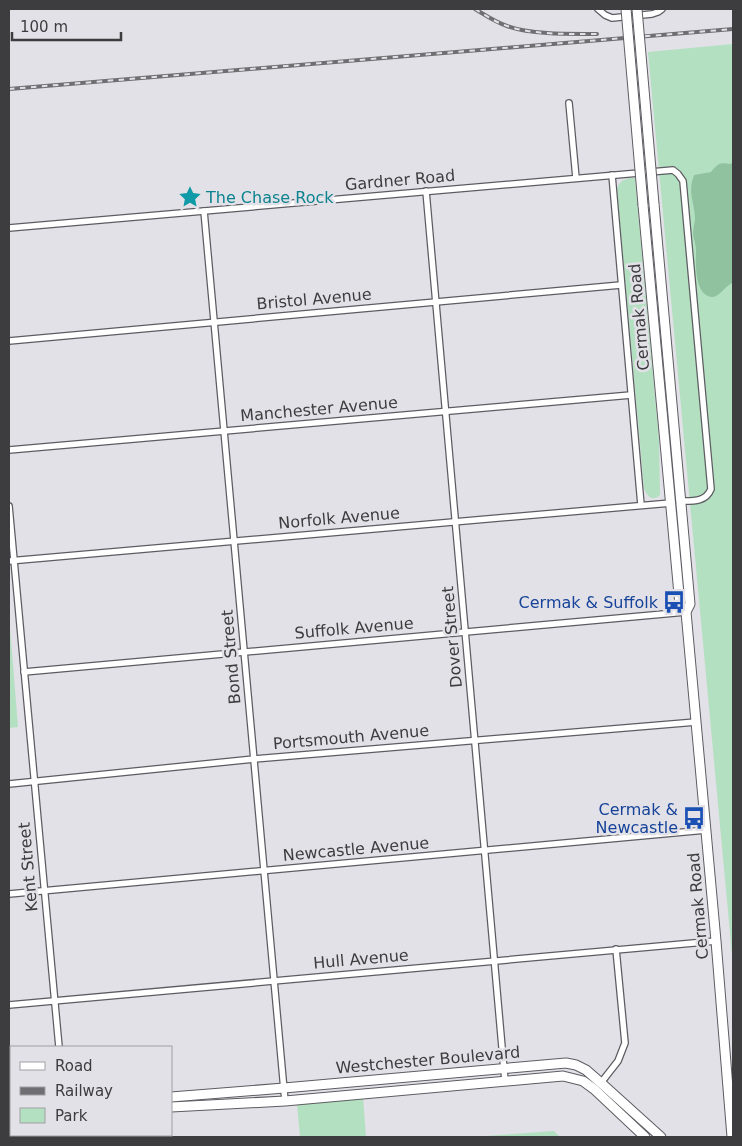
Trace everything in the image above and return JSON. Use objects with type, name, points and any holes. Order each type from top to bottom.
[{"type":"main road","name":"Cermak Road","points":[[626,9],[680,605],[686,612]]},
{"type":"main road","name":"Cermak Road","points":[[637,9],[690,604],[686,612],[732,1137]]},
{"type":"main road","name":"Westchester Boulevard","points":[[172,1096],[566,1064],[576,1065],[586,1070],[598,1086],[645,1137]]},
{"type":"main road","name":"Westchester Boulevard","points":[[172,1107],[285,1100],[563,1076],[598,1086],[661,1137]]},
{"type":"street","points":[[598,9],[612,18],[652,14],[662,9]]},
{"type":"street","points":[[569,103],[576,178]]},
{"type":"street","name":"Gardner Road","points":[[9,228],[673,170],[683,180],[711,489],[709,495],[702,499],[681,502]]},
{"type":"street","name":"Cermak Road","points":[[612,175],[641,505]]},
{"type":"street","name":"Dover Street","points":[[426,192],[505,1081]]},
{"type":"street","name":"Bond Street","points":[[204,211],[285,1100]]},
{"type":"street","name":"Bristol Avenue","points":[[9,341],[622,285]]},
{"type":"street","name":"Manchester Avenue","points":[[9,450],[631,395]]},
{"type":"street","name":"Norfolk Avenue","points":[[11,561],[671,502]]},
{"type":"street","name":"Kent Street","points":[[9,506],[11,561],[24,672],[58,1046]]},
{"type":"street","name":"Suffolk Avenue","points":[[24,672],[686,612]]},
{"type":"street","name":"Portsmouth Avenue","points":[[9,784],[254,759],[696,722]]},
{"type":"street","name":"Newcastle Avenue","points":[[9,894],[706,830]]},
{"type":"street","name":"Hull Avenue","points":[[9,1005],[716,941]]},
{"type":"street","points":[[598,1086],[618,1061],[624,1042],[616,949]]},
{"type":"green space","points":[[733,44],[733,965],[648,52]]},
{"type":"green space","points":[[733,160],[733,283],[718,295],[712,297],[703,293],[698,282],[696,248],[693,235],[695,214],[691,188],[694,175],[711,172],[720,164],[731,164]]},
{"type":"green space","points":[[629,178],[635,178],[659,441],[660,495],[655,498],[649,496],[644,488],[617,190],[621,182]]},
{"type":"green space","points":[[9,628],[18,727],[9,728]]},
{"type":"green space","points":[[363,1097],[366,1137],[300,1137],[297,1104]]},
{"type":"green space","points":[[554,1131],[560,1137],[471,1137]]},
{"type":"railway","points":[[475,9],[498,22],[517,29],[551,33],[597,34]]},
{"type":"railway","points":[[9,89],[733,29]]},
{"type":"place","name":"The Chase Rock","points":[[190,197]]},
{"type":"place","name":"Cermak & Suffolk","points":[[674,602]]},
{"type":"place","name":"Cermak & Newcastle","points":[[694,818]]}]
